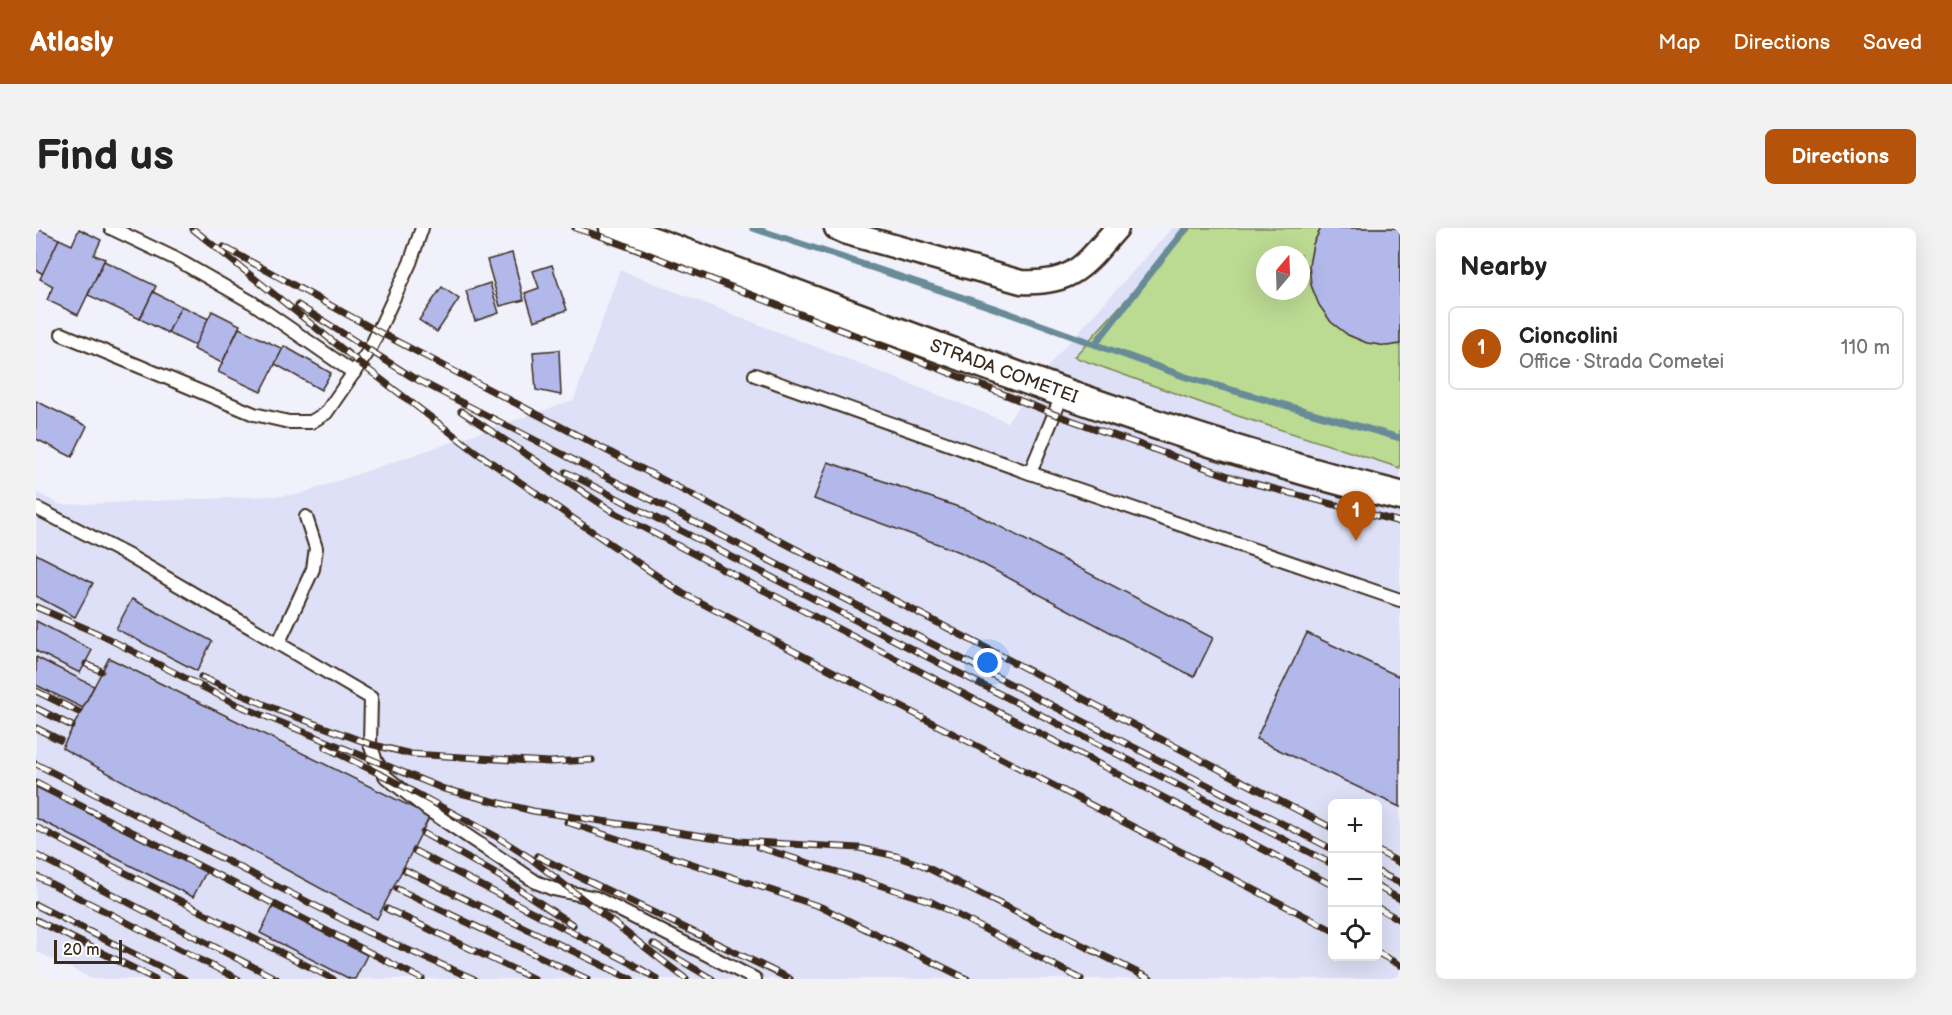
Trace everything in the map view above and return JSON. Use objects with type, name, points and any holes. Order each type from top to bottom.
[{"type":"street","name":"STRADA COMETEI","points":[[614,228],[1063,393],[1216,444],[1400,496]]},
{"type":"street","points":[[836,228],[1021,282],[1042,284],[1063,278],[1078,270],[1118,228]]},
{"type":"lane","points":[[111,228],[176,259],[253,303],[354,373]]},
{"type":"lane","points":[[62,334],[254,414],[289,422],[311,422],[326,413],[379,332],[410,263],[422,228]]},
{"type":"lane","points":[[755,375],[1030,473],[1400,600]]},
{"type":"lane","points":[[1030,473],[1063,393]]},
{"type":"lane","points":[[36,508],[129,556],[371,698],[370,744],[376,761],[386,777],[427,809],[536,882],[553,889],[596,898],[755,979]]},
{"type":"lane","points":[[279,644],[313,569],[316,548],[306,517]]},
{"type":"shaded area","points":[[1172,228],[1400,228],[1400,979],[92,979],[36,951],[36,492],[61,505],[297,495],[574,400],[620,270],[1007,422],[1055,358]]},
{"type":"green space","points":[[1191,228],[1400,228],[1400,468],[1238,416],[1074,357]]},
{"type":"building","points":[[36,228],[59,239],[43,274],[36,270]]},
{"type":"building","points":[[1321,228],[1400,228],[1400,344],[1387,346],[1367,343],[1348,335],[1331,322],[1319,305],[1311,285],[1310,260],[1313,244]]},
{"type":"building","points":[[79,229],[101,240],[94,255],[105,259],[78,315],[47,300],[53,286],[40,279],[59,239],[72,245]]},
{"type":"building","points":[[512,253],[524,300],[500,306],[487,260]]},
{"type":"building","points":[[104,261],[156,286],[140,319],[88,295]]},
{"type":"building","points":[[552,265],[567,310],[534,321],[525,293],[539,288],[533,271]]},
{"type":"building","points":[[490,283],[499,313],[475,321],[466,291]]},
{"type":"building","points":[[442,287],[459,299],[437,332],[419,320]]},
{"type":"building","points":[[153,292],[181,306],[168,333],[140,319]]},
{"type":"building","points":[[181,306],[209,319],[195,346],[168,333]]},
{"type":"building","points":[[212,311],[240,325],[222,363],[193,349]]},
{"type":"building","points":[[239,328],[283,349],[261,392],[218,372]]},
{"type":"building","points":[[284,346],[331,373],[321,390],[275,364]]},
{"type":"building","points":[[559,350],[561,395],[536,390],[533,352]]},
{"type":"building","points":[[36,401],[87,426],[72,457],[36,439]]},
{"type":"building","points":[[828,462],[970,511],[1213,638],[1194,677],[960,552],[814,499]]},
{"type":"building","points":[[36,554],[93,583],[75,617],[36,596]]},
{"type":"building","points":[[132,599],[212,641],[197,671],[116,629]]},
{"type":"building","points":[[36,621],[92,650],[80,673],[36,651]]},
{"type":"building","points":[[1307,633],[1400,677],[1400,807],[1256,739]]},
{"type":"building","points":[[36,657],[94,686],[83,708],[36,685]]},
{"type":"building","points":[[109,658],[430,816],[377,919],[62,748]]},
{"type":"building","points":[[36,787],[206,872],[193,897],[36,818]]},
{"type":"building","points":[[273,907],[367,955],[355,979],[350,979],[260,933]]},
{"type":"waterway","points":[[753,228],[994,308],[1186,377],[1400,438]]},
{"type":"waterway","points":[[1095,344],[1186,228]]},
{"type":"railway","points":[[575,228],[612,240],[1054,414],[1237,479],[1400,522]]},
{"type":"railway","points":[[193,229],[361,364],[476,452],[682,593],[1328,928]]},
{"type":"railway","points":[[224,247],[379,332],[1328,826]]},
{"type":"railway","points":[[298,305],[412,377],[1328,847]]},
{"type":"railway","points":[[461,411],[615,513],[1328,883]]},
{"type":"railway","points":[[566,472],[1328,862]]},
{"type":"railway","points":[[36,607],[99,634],[238,705],[444,789],[533,811],[738,841],[859,848],[896,856],[922,865],[1150,979]]},
{"type":"railway","points":[[86,664],[101,671]]},
{"type":"railway","points":[[201,677],[280,711],[370,744],[411,754],[549,762],[592,760]]},
{"type":"railway","points":[[36,691],[79,712]]},
{"type":"railway","points":[[36,708],[72,726]]},
{"type":"railway","points":[[36,728],[60,740]]},
{"type":"railway","points":[[325,747],[499,838],[530,858],[686,979]]},
{"type":"railway","points":[[36,764],[367,932],[474,979]]},
{"type":"railway","points":[[36,783],[422,979]]},
{"type":"railway","points":[[567,822],[821,907],[967,979]]},
{"type":"railway","points":[[36,827],[333,979]]},
{"type":"railway","points":[[423,833],[501,877],[573,925]]},
{"type":"railway","points":[[758,847],[930,901],[1081,979]]},
{"type":"railway","points":[[415,851],[631,963],[657,979]]},
{"type":"railway","points":[[1382,853],[1400,863]]},
{"type":"railway","points":[[36,855],[277,979]]},
{"type":"railway","points":[[537,856],[790,979]]},
{"type":"railway","points":[[405,870],[631,979]]},
{"type":"railway","points":[[1382,874],[1400,883]]},
{"type":"railway","points":[[36,876],[238,979]]},
{"type":"railway","points":[[397,889],[587,979]]},
{"type":"railway","points":[[1382,889],[1400,899]]},
{"type":"railway","points":[[36,905],[184,979]]},
{"type":"railway","points":[[387,909],[534,979]]},
{"type":"railway","points":[[1382,910],[1400,920]]},
{"type":"railway","points":[[36,920],[155,979]]},
{"type":"railway","points":[[653,944],[712,979]]},
{"type":"railway","points":[[1382,955],[1400,965]]},
{"type":"place","name":"Cioncolini","points":[[1356,541]]}]
